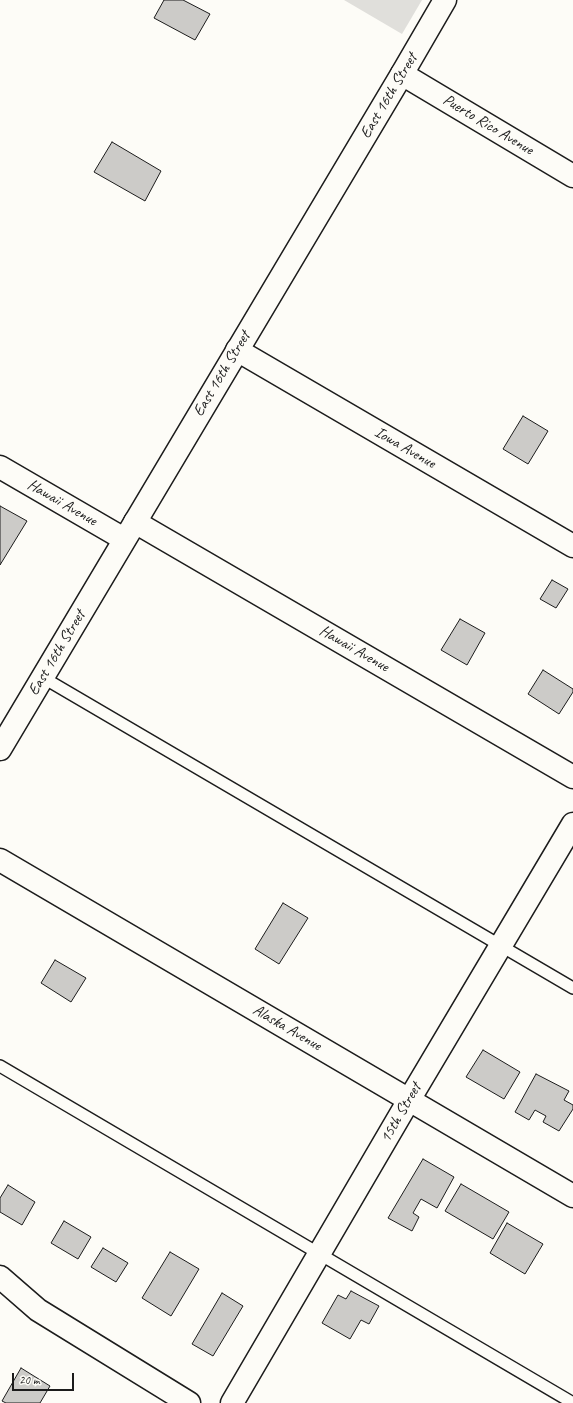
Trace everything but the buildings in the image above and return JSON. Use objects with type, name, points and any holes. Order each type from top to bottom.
[{"type":"street","name":"East 16th Street","points":[[0,749],[402,74],[444,0]]},
{"type":"street","name":"Puerto Rico Avenue","points":[[402,74],[573,176]]},
{"type":"street","name":"Iowa Avenue","points":[[237,350],[573,546]]},
{"type":"street","name":"Hawaii Avenue","points":[[0,467],[130,530],[573,777]]},
{"type":"street","name":"15th Street","points":[[232,1403],[409,1100],[573,824]]},
{"type":"street","name":"Alaska Avenue","points":[[0,860],[573,1196]]},
{"type":"street","points":[[0,1277],[38,1310],[189,1403]]},
{"type":"lane","points":[[42,677],[573,988]]},
{"type":"lane","points":[[0,1066],[573,1403]]},
{"type":"shaded area","points":[[344,0],[422,0],[402,34]]}]
